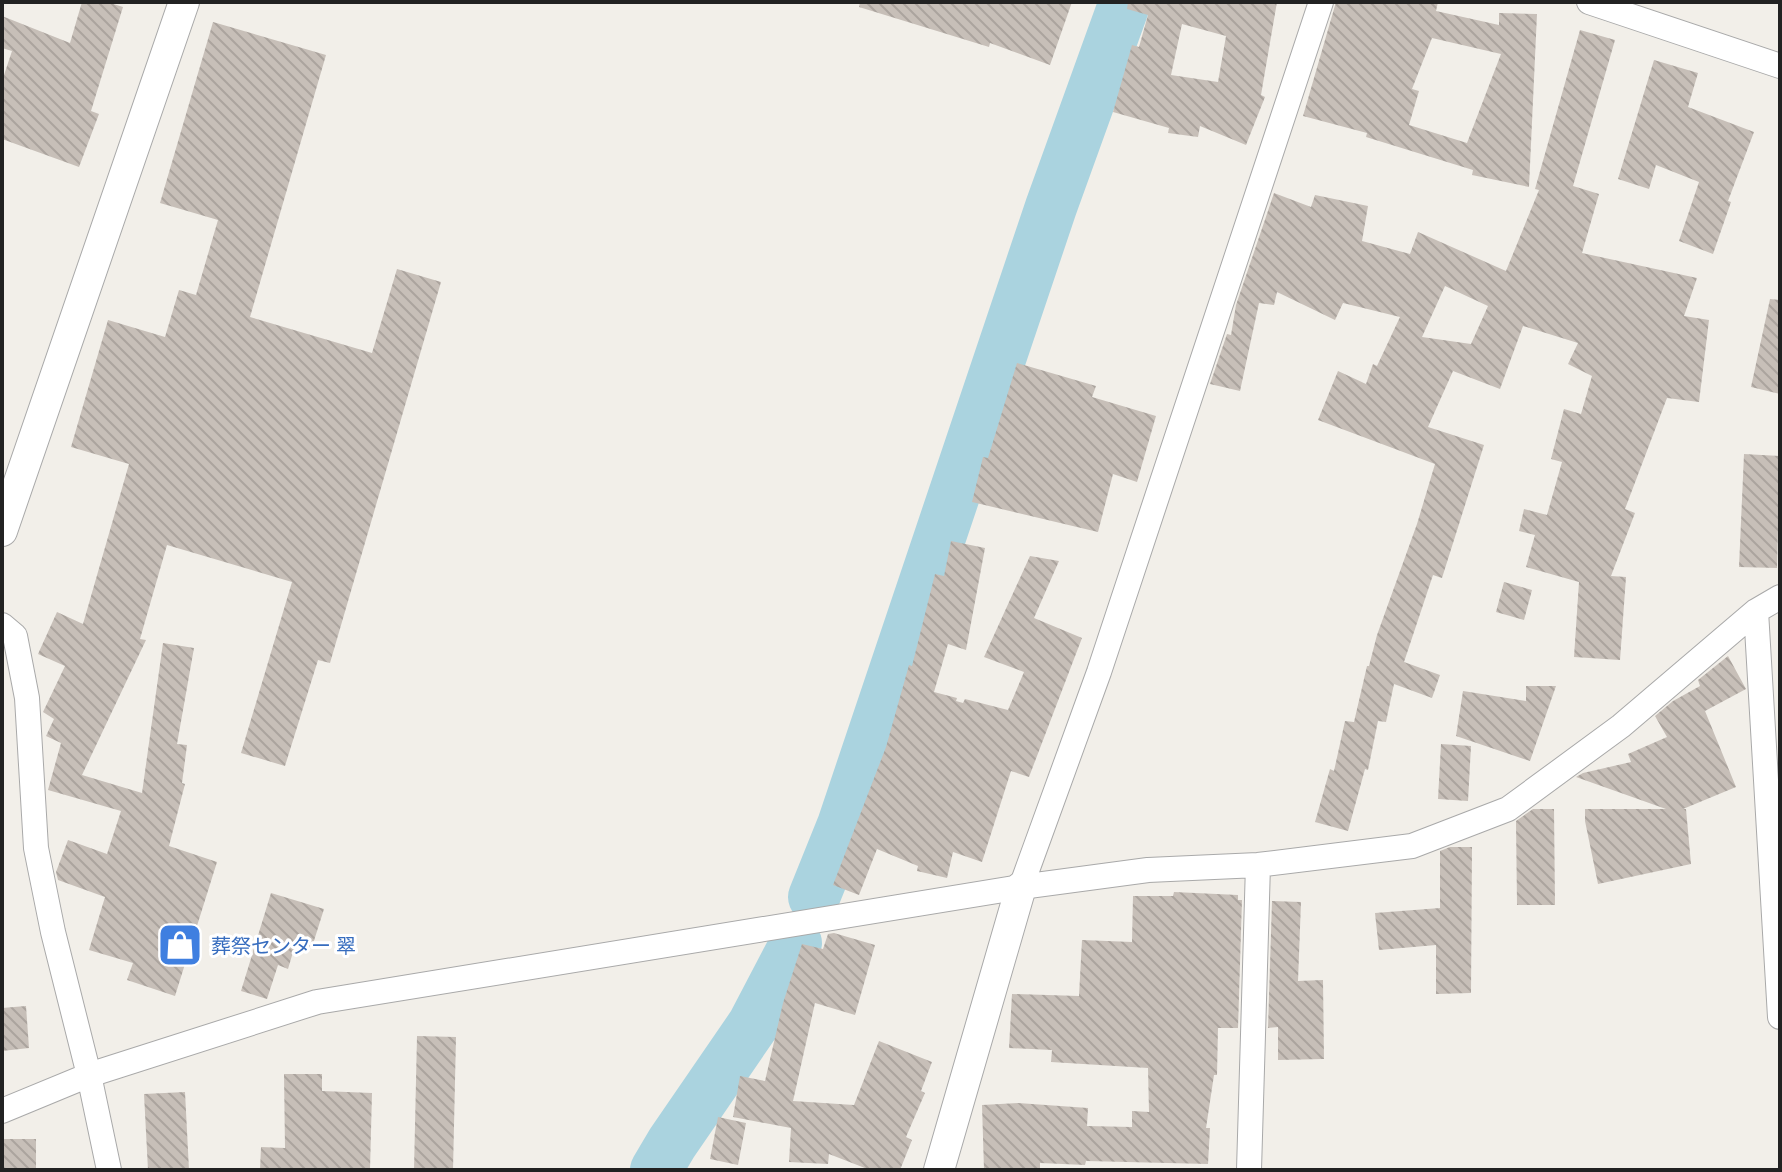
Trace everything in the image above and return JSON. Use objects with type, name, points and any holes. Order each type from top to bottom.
[{"type":"street","points":[[2,531],[184,2]]},
{"type":"street","points":[[939,1170],[1021,887],[1099,672],[1321,2]]},
{"type":"street","points":[[1589,2],[1780,66]]},
{"type":"street","points":[[2,1111],[89,1075],[317,1002],[1021,887],[1148,870],[1258,865],[1412,846],[1508,809],[1621,726],[1756,611],[1780,597]]},
{"type":"street","points":[[1756,611],[1780,1017]]},
{"type":"street","points":[[2,625],[15,636],[27,698],[36,848],[109,1170]]},
{"type":"street","points":[[1249,1170],[1258,865]]},
{"type":"building","points":[[82,2],[107,2],[123,7],[91,111],[99,114],[79,167],[2,139],[2,81],[12,51],[2,48],[2,16],[70,43]]},
{"type":"building","points":[[860,2],[1072,2],[1050,65],[990,43],[989,47],[859,7]]},
{"type":"building","points":[[1128,2],[1277,2],[1261,95],[1265,97],[1246,145],[1200,126],[1198,137],[1168,133],[1169,128],[1113,112],[1132,45],[1139,47],[1148,15],[1127,9]],"holes":[[[1182,24],[1226,36],[1218,82],[1171,75]]]},
{"type":"building","points":[[1336,2],[1438,2],[1436,11],[1499,25],[1499,13],[1537,14],[1529,187],[1472,175],[1473,170],[1366,137],[1367,133],[1303,116]],"holes":[[[1432,38],[1501,54],[1467,143],[1409,125],[1419,91],[1412,89]]]},
{"type":"building","points":[[213,22],[326,55],[250,317],[372,353],[397,269],[441,282],[330,663],[318,660],[285,766],[241,753],[292,582],[167,545],[140,639],[146,640],[82,775],[142,793],[163,643],[194,648],[177,744],[187,745],[182,783],[185,784],[169,846],[217,862],[175,996],[127,980],[133,963],[89,950],[105,897],[58,880],[56,872],[68,840],[107,854],[121,811],[48,790],[61,743],[46,736],[54,719],[43,712],[65,666],[38,654],[57,612],[83,624],[129,464],[71,447],[108,320],[165,337],[179,290],[196,295],[218,220],[160,203]]},
{"type":"building","points":[[1580,30],[1615,40],[1573,186],[1599,194],[1582,253],[1697,278],[1684,316],[1709,320],[1699,402],[1667,398],[1625,509],[1635,513],[1611,576],[1626,577],[1620,660],[1574,657],[1579,582],[1526,567],[1535,535],[1519,531],[1524,509],[1547,515],[1562,462],[1551,459],[1564,409],[1581,414],[1592,376],[1568,364],[1578,343],[1523,326],[1500,389],[1453,371],[1428,427],[1484,445],[1442,578],[1433,575],[1404,662],[1440,675],[1432,698],[1394,684],[1386,722],[1378,721],[1368,770],[1365,769],[1348,831],[1315,822],[1330,769],[1334,771],[1345,721],[1354,722],[1367,666],[1435,464],[1318,420],[1338,371],[1366,384],[1373,364],[1377,366],[1400,317],[1343,303],[1335,320],[1277,292],[1274,305],[1259,303],[1240,391],[1210,384],[1227,334],[1231,335],[1236,305],[1274,193],[1311,207],[1315,195],[1368,206],[1362,241],[1410,254],[1418,232],[1506,271],[1539,190],[1535,189]],"holes":[[[1445,286],[1488,306],[1471,344],[1422,337]]]},
{"type":"building","points":[[1654,60],[1698,73],[1688,107],[1754,132],[1728,201],[1731,202],[1713,254],[1679,241],[1699,182],[1656,165],[1649,189],[1618,179]]},
{"type":"building","points":[[1770,299],[1780,300],[1780,394],[1751,387]]},
{"type":"building","points":[[1017,363],[1096,386],[1092,397],[1156,416],[1137,482],[1113,474],[1098,532],[972,502],[983,457],[988,458]]},
{"type":"building","points":[[1744,454],[1780,456],[1777,568],[1739,567]]},
{"type":"building","points":[[951,541],[985,548],[966,650],[948,644],[934,692],[957,698],[956,701],[963,703],[965,699],[1008,710],[1024,672],[984,657],[1030,556],[1059,561],[1034,618],[1082,638],[1029,777],[1011,771],[982,862],[953,852],[947,878],[917,871],[918,866],[877,849],[859,895],[833,885],[886,747],[909,665],[912,666],[935,574],[944,576]]},
{"type":"building","points":[[1504,582],[1532,590],[1524,620],[1496,612]]},
{"type":"building","points":[[1728,656],[1746,689],[1705,711],[1736,787],[1683,809],[1686,809],[1691,864],[1598,884],[1585,809],[1666,809],[1576,777],[1631,762],[1628,754],[1667,737],[1655,716],[1673,701],[1700,686],[1698,680]]},
{"type":"building","points":[[1526,686],[1556,686],[1530,761],[1456,736],[1463,691],[1526,701]]},
{"type":"building","points":[[1441,744],[1471,746],[1468,801],[1438,799]]},
{"type":"building","points":[[1533,809],[1554,809],[1555,905],[1517,905],[1516,821]]},
{"type":"building","points":[[1450,847],[1472,847],[1471,993],[1436,994],[1436,945],[1379,950],[1375,913],[1440,908],[1440,851]]},
{"type":"building","points":[[1174,892],[1238,895],[1238,900],[1242,900],[1238,1028],[1218,1028],[1217,1075],[1214,1075],[1206,1128],[1210,1128],[1208,1164],[1086,1161],[1085,1165],[1040,1163],[1040,1170],[984,1170],[982,1105],[1018,1103],[1088,1108],[1087,1126],[1132,1127],[1132,1111],[1149,1112],[1148,1068],[1051,1062],[1052,1050],[1009,1048],[1012,994],[1079,996],[1082,940],[1132,942],[1133,896],[1173,896]]},
{"type":"building","points":[[271,893],[324,909],[312,947],[296,942],[288,969],[278,965],[267,999],[241,991]]},
{"type":"building","points":[[1272,901],[1301,902],[1298,981],[1323,980],[1324,1059],[1278,1060],[1278,1027],[1268,1028]]},
{"type":"building","points":[[828,934],[875,945],[855,1015],[815,1003],[793,1101],[854,1105],[879,1041],[932,1062],[921,1091],[925,1093],[906,1137],[912,1140],[900,1170],[870,1170],[829,1154],[828,1164],[789,1162],[791,1128],[733,1117],[740,1076],[765,1081],[783,1003],[802,944],[823,949]]},
{"type":"building","points":[[26,1006],[29,1048],[2,1051],[2,1008]]},
{"type":"building","points":[[417,1036],[456,1037],[453,1170],[414,1170]]},
{"type":"building","points":[[284,1074],[322,1074],[322,1091],[372,1093],[370,1170],[260,1170],[261,1147],[285,1148]]},
{"type":"building","points":[[185,1092],[189,1170],[148,1170],[144,1094]]},
{"type":"building","points":[[718,1117],[746,1123],[738,1165],[710,1159]]},
{"type":"building","points":[[3,1139],[36,1139],[36,1170],[3,1170]]},
{"type":"waterway","points":[[814,897],[843,825],[1051,207],[1125,2]]},
{"type":"waterway","points":[[656,1170],[753,1025],[796,943]]},
{"type":"place","name":"葬祭センター 翠","points":[[180,945]]}]
